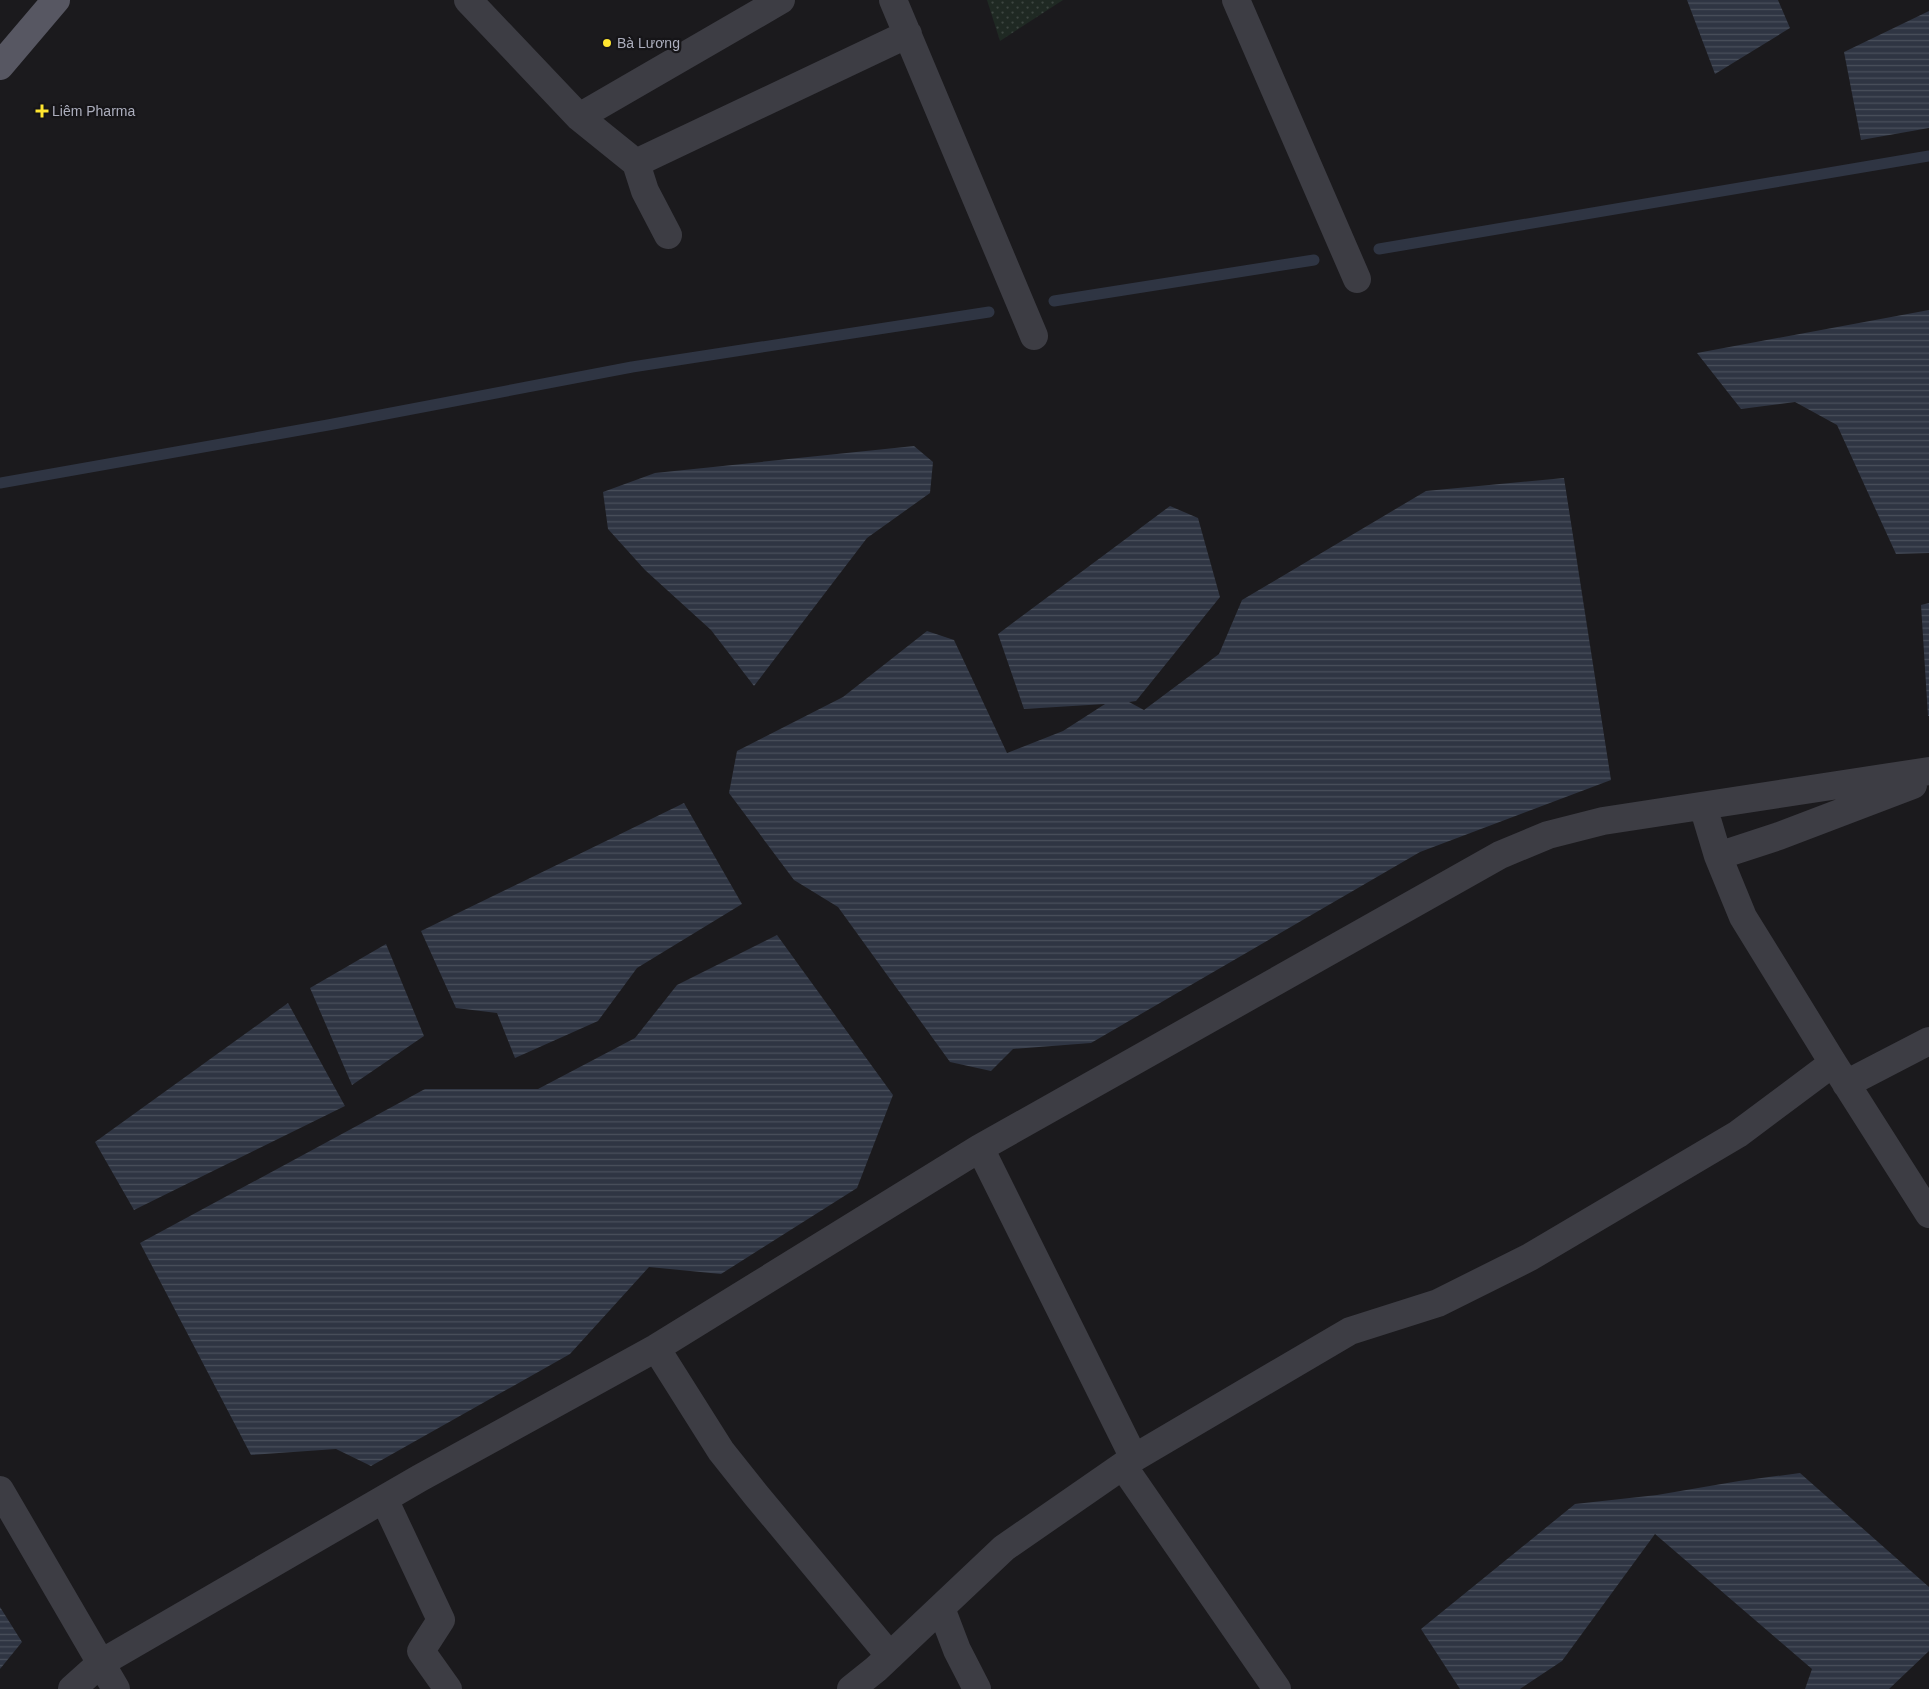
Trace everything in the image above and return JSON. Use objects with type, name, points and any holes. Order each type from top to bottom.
[{"type":"main road","points":[[0,66],[56,0]]},
{"type":"street","points":[[468,0],[579,117],[636,163],[645,191],[668,235]]},
{"type":"street","points":[[579,117],[780,0]]},
{"type":"street","points":[[893,0],[1034,336]]},
{"type":"street","points":[[1236,0],[1357,279]]},
{"type":"street","points":[[636,163],[908,34]]},
{"type":"street","points":[[72,1689],[101,1663],[384,1499],[656,1348],[980,1148],[1500,855],[1548,835],[1603,821],[1929,771]]},
{"type":"street","points":[[1718,856],[1779,836],[1929,779]]},
{"type":"street","points":[[1703,806],[1718,856],[1743,917],[1929,1214]]},
{"type":"street","points":[[851,1689],[890,1656],[1004,1548],[1128,1462],[1350,1331],[1438,1303],[1530,1257],[1840,1074],[1929,1041]]},
{"type":"street","points":[[980,1148],[1128,1462],[1277,1689]]},
{"type":"street","points":[[656,1348],[721,1451],[890,1656]]},
{"type":"street","points":[[0,1490],[116,1689]]},
{"type":"street","points":[[384,1499],[441,1620],[421,1651],[448,1689]]},
{"type":"street","points":[[941,1608],[957,1650],[977,1689]]},
{"type":"shaded area","points":[[987,0],[1063,0],[1000,41]]},
{"type":"water","points":[[1687,0],[1778,0],[1790,28],[1715,74]]},
{"type":"water","points":[[1929,11],[1929,128],[1861,140],[1844,52]]},
{"type":"water","points":[[1929,310],[1929,553],[1896,554],[1837,425],[1795,402],[1741,409],[1697,353]]},
{"type":"water","points":[[914,446],[933,462],[930,493],[867,538],[754,686],[711,630],[645,570],[608,529],[603,492],[655,473]]},
{"type":"water","points":[[1564,478],[1611,780],[1420,852],[1091,1043],[1013,1049],[991,1071],[950,1062],[838,907],[794,880],[729,793],[737,751],[843,697],[927,631],[954,640],[1007,753],[1063,731],[1105,704],[1024,709],[998,634],[1170,506],[1198,518],[1220,597],[1136,701],[1129,702],[1144,710],[1219,654],[1242,600],[1426,491]]},
{"type":"water","points":[[1929,603],[1929,716],[1928,716],[1921,605]]},
{"type":"water","points":[[684,803],[742,904],[637,968],[598,1021],[515,1058],[497,1013],[456,1008],[421,931]]},
{"type":"water","points":[[777,935],[893,1095],[857,1188],[721,1274],[649,1267],[570,1354],[371,1466],[336,1449],[251,1455],[140,1243],[425,1089],[538,1089],[635,1038],[677,985]]},
{"type":"water","points":[[386,944],[424,1036],[352,1085],[310,988]]},
{"type":"water","points":[[288,1003],[345,1106],[134,1210],[95,1142]]},
{"type":"water","points":[[1800,1473],[1929,1587],[1929,1651],[1889,1689],[1805,1689],[1812,1669],[1655,1534],[1562,1661],[1520,1689],[1460,1689],[1421,1629],[1575,1504],[1657,1495]]},
{"type":"water","points":[[0,1607],[22,1642],[0,1669]]},
{"type":"waterway","points":[[1379,249],[1929,156]]},
{"type":"waterway","points":[[1054,301],[1314,260]]},
{"type":"waterway","points":[[0,483],[328,425],[632,367],[989,312]]},
{"type":"place","name":"Bà Lương","points":[[607,43]]},
{"type":"place","name":"Liêm Pharma","points":[[42,111]]}]
